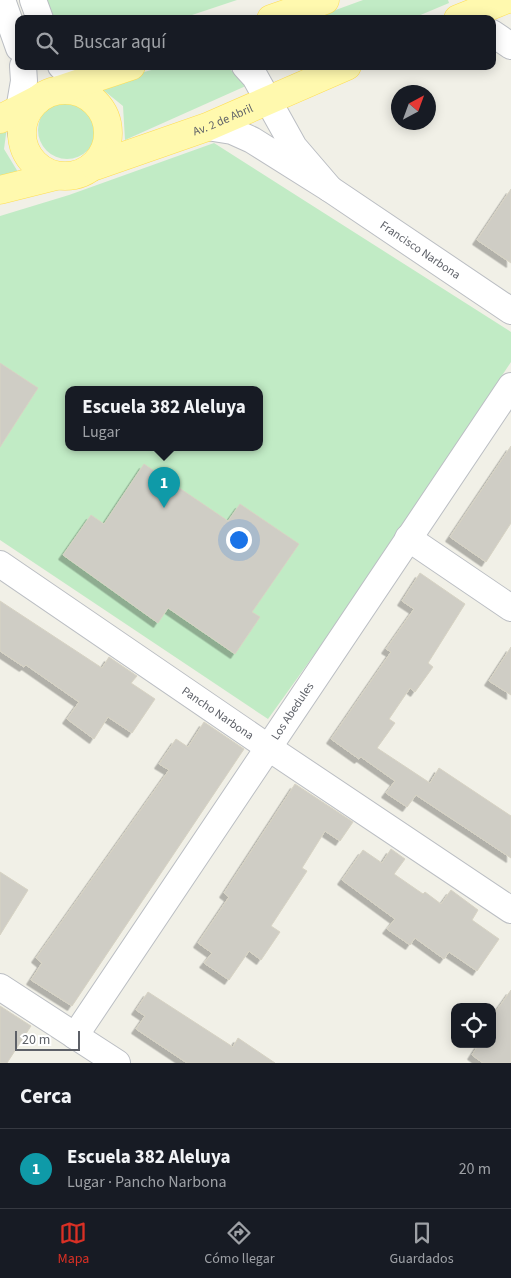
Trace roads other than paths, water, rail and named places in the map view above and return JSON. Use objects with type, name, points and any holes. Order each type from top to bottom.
[{"type":"main road","points":[[282,15],[325,0]]},
{"type":"main road","points":[[466,13],[504,0]]},
{"type":"main road","points":[[56,176],[42,170],[31,161],[24,148],[46,100],[121,70]]},
{"type":"main road","name":"Av. 2 de Abril","points":[[95,166],[207,127],[339,70]]},
{"type":"main road","points":[[0,190],[56,176],[77,176],[95,166],[102,156],[107,145],[109,133],[107,121],[102,110],[46,100]]},
{"type":"street","points":[[2,0],[15,37]]},
{"type":"street","points":[[33,0],[39,15]]},
{"type":"street","points":[[496,36],[511,46]]},
{"type":"street","points":[[23,70],[24,81],[46,100]]},
{"type":"street","name":"Francisco Narbona","points":[[249,70],[255,77],[294,147],[330,189]]},
{"type":"street","name":"Francisco Narbona","points":[[207,127],[232,131],[252,140],[330,189],[511,311]]},
{"type":"street","name":"Los Abedules","points":[[75,1036],[511,386]]},
{"type":"street","points":[[408,538],[511,608]]},
{"type":"street","name":"Pancho Narbona","points":[[0,564],[269,748],[511,910]]},
{"type":"street","points":[[0,987],[117,1063]]},
{"type":"place","name":"Escuela 382 Aleluya","points":[[164,508]]}]
